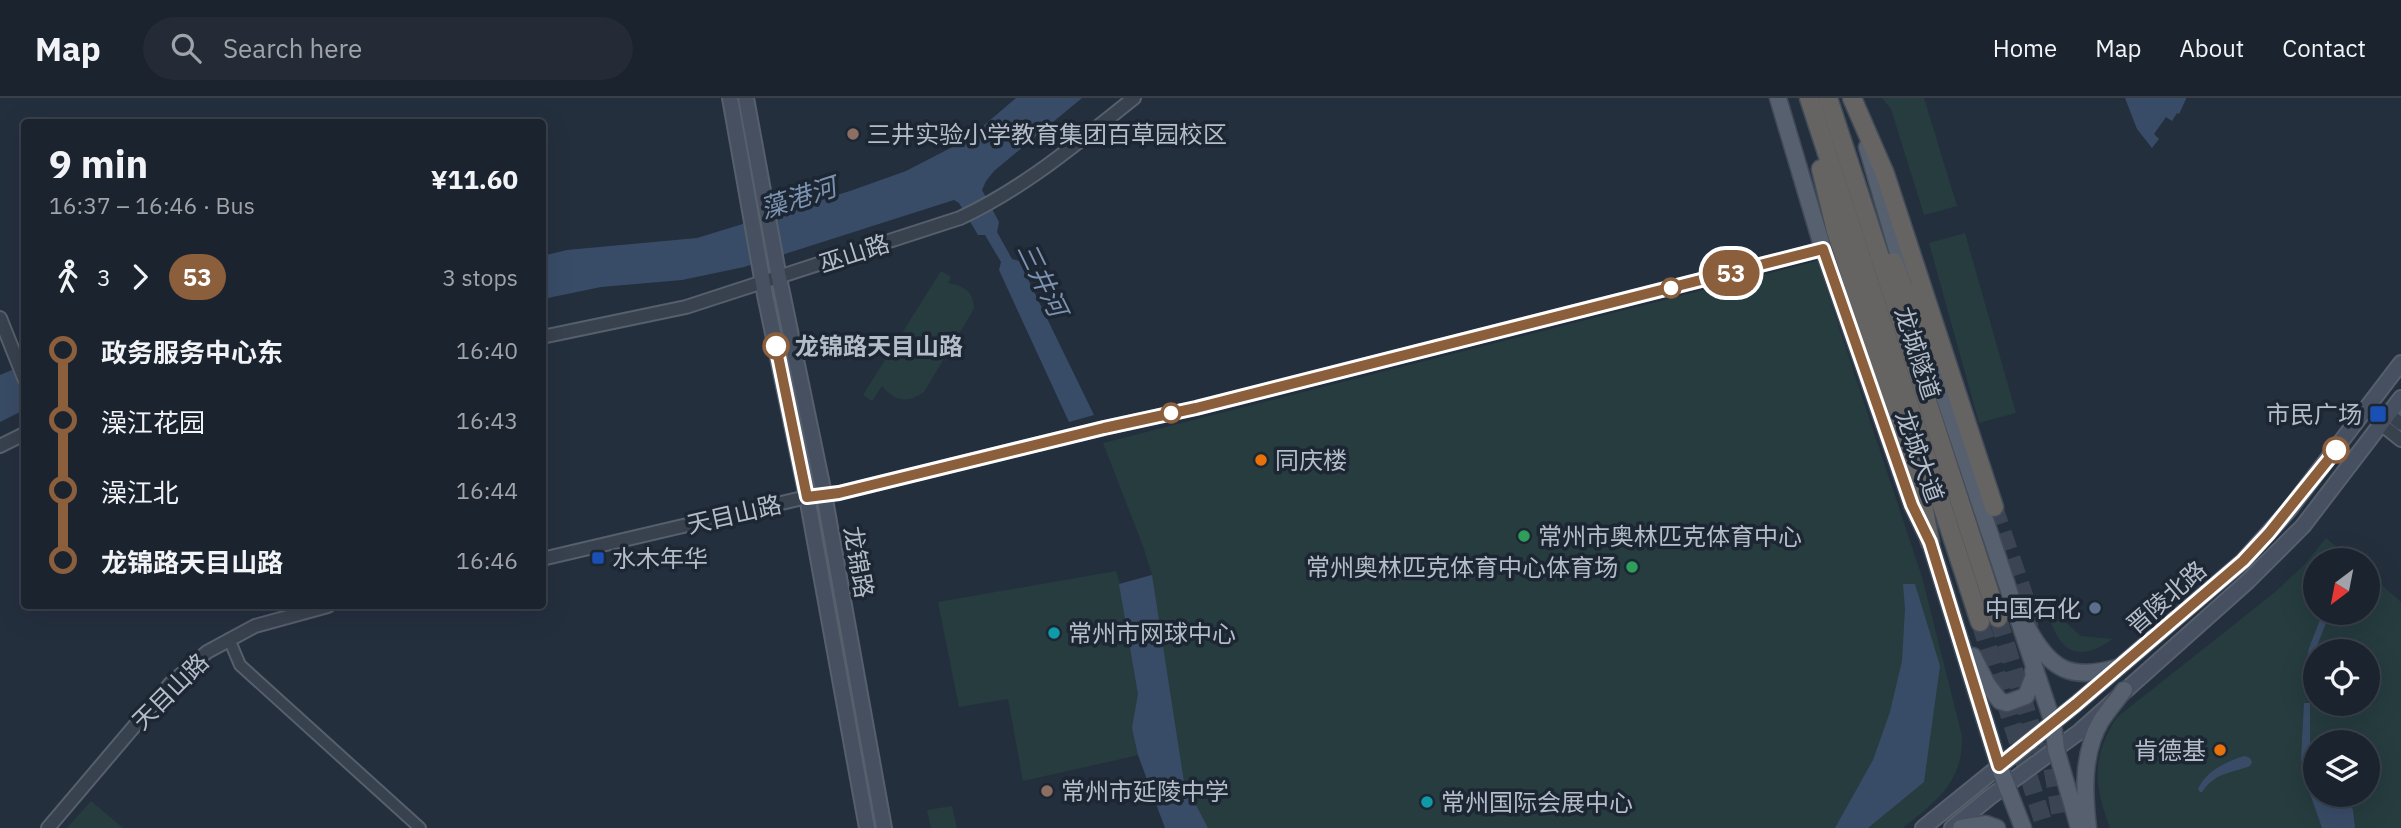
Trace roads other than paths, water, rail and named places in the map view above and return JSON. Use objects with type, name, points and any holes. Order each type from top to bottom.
[{"type":"highway","points":[[1806,98],[1836,231],[1920,488],[1930,542]]},
{"type":"highway","name":"龙城隧道","points":[[1806,98],[1980,622]]},
{"type":"highway","name":"龙城隧道","points":[[1828,98],[1998,618]]},
{"type":"highway","points":[[1839,98],[1889,253],[1932,360]]},
{"type":"highway","points":[[1852,98],[1885,174],[1994,507]]},
{"type":"main road","name":"龙锦路","points":[[730,98],[867,828]]},
{"type":"main road","name":"龙锦路","points":[[746,98],[777,270],[824,494],[884,828]]},
{"type":"main road","name":"龙城大道","points":[[1778,98],[1823,249],[1912,505],[1930,542],[1999,766],[2024,828]]},
{"type":"main road","name":"龙城大道","points":[[1852,98],[1932,360],[2053,723],[2056,748],[2079,828]]},
{"type":"main road","name":"晋陵北路","points":[[1923,828],[2053,723],[2243,561],[2368,409],[2401,363]]},
{"type":"main road","name":"晋陵北路","points":[[1952,828],[2079,732],[2249,582],[2292,539],[2401,398]]},
{"type":"main road","points":[[2009,594],[2037,646],[2053,662],[2073,673],[2095,674],[2119,667]]},
{"type":"main road","points":[[1954,620],[1987,684],[2000,701],[2007,703],[2026,696],[2034,675],[2031,663]]},
{"type":"main road","points":[[2088,828],[2085,779],[2089,752],[2101,722],[2124,690]]},
{"type":"main road","points":[[1961,828],[1986,824],[1997,828]]},
{"type":"street","name":"巫山路","points":[[546,336],[686,307],[777,270],[960,218],[996,201],[1045,170],[1134,98]]},
{"type":"street","name":"天目山路","points":[[546,558],[807,497],[839,493],[1196,408],[1823,249]]},
{"type":"street","points":[[0,318],[21,372]]},
{"type":"street","points":[[2368,409],[2401,424]]},
{"type":"street","points":[[2385,419],[2401,440]]},
{"type":"street","points":[[0,446],[21,436]]},
{"type":"street","name":"天目山路","points":[[48,828],[171,683],[207,652],[255,626],[317,609]]},
{"type":"street","points":[[229,639],[240,665],[421,828]]},
{"type":"water","points":[[1016,98],[1082,98],[994,171],[982,190],[999,222],[997,232],[1012,259],[1019,261],[1094,415],[1069,422],[999,270],[1001,262],[985,235],[978,235],[959,203],[954,200],[744,267],[682,280],[601,287],[546,298],[546,255],[567,250],[697,238],[906,171],[968,139]]},
{"type":"water","points":[[2125,98],[2186,99],[2179,114],[2177,113],[2172,121],[2166,117],[2154,134],[2159,139],[2152,148],[2137,129]]},
{"type":"water","points":[[21,366],[21,412],[0,422],[0,375]]},
{"type":"water","points":[[1152,575],[1184,782],[1208,828],[1165,828],[1138,755],[1132,728],[1138,694],[1119,584]]},
{"type":"water","points":[[1903,584],[1915,584],[1940,666],[1924,782],[1868,828],[1835,828],[1873,760],[1890,712],[1902,661],[1905,609]]},
{"type":"water","points":[[2318,625],[2325,625],[2320,639],[2312,639]]},
{"type":"water","points":[[2303,716],[2310,716],[2310,730],[2303,730],[2303,767],[2301,759]]},
{"type":"water","points":[[2245,756],[2252,762],[2250,766],[2223,774],[2200,792],[2198,789],[2201,783],[2211,772],[2231,760]]},
{"type":"water","points":[[2315,807],[2352,807],[2355,828],[2322,828]]},
{"type":"tunnel","points":[[1994,507],[2024,595],[2032,642]]},
{"type":"tunnel","points":[[1998,618],[2039,752]]},
{"type":"tunnel","points":[[1980,622],[2045,828]]},
{"type":"tunnel","points":[[2048,742],[2061,818]]},
{"type":"place","name":"三井实验小学教育集团百草园校区","points":[[853,134]]},
{"type":"place","name":"龙锦路天目山路","points":[[776,346]]},
{"type":"place","name":"市民广场","points":[[2378,414]]},
{"type":"place","name":"同庆楼","points":[[1261,460]]},
{"type":"place","name":"常州市奥林匹克体育中心","points":[[1524,536]]},
{"type":"place","name":"水木年华","points":[[598,558]]},
{"type":"place","name":"常州奥林匹克体育中心体育场","points":[[1632,567]]},
{"type":"place","name":"中国石化","points":[[2095,608]]},
{"type":"place","name":"常州市网球中心","points":[[1054,633]]},
{"type":"place","name":"肯德基","points":[[2220,750]]},
{"type":"place","name":"常州市延陵中学","points":[[1047,791]]},
{"type":"place","name":"常州国际会展中心","points":[[1427,802]]},
{"type":"water label","name":"藻港河","points":[[798,197]]},
{"type":"water label","name":"三井河","points":[[1043,279]]}]
